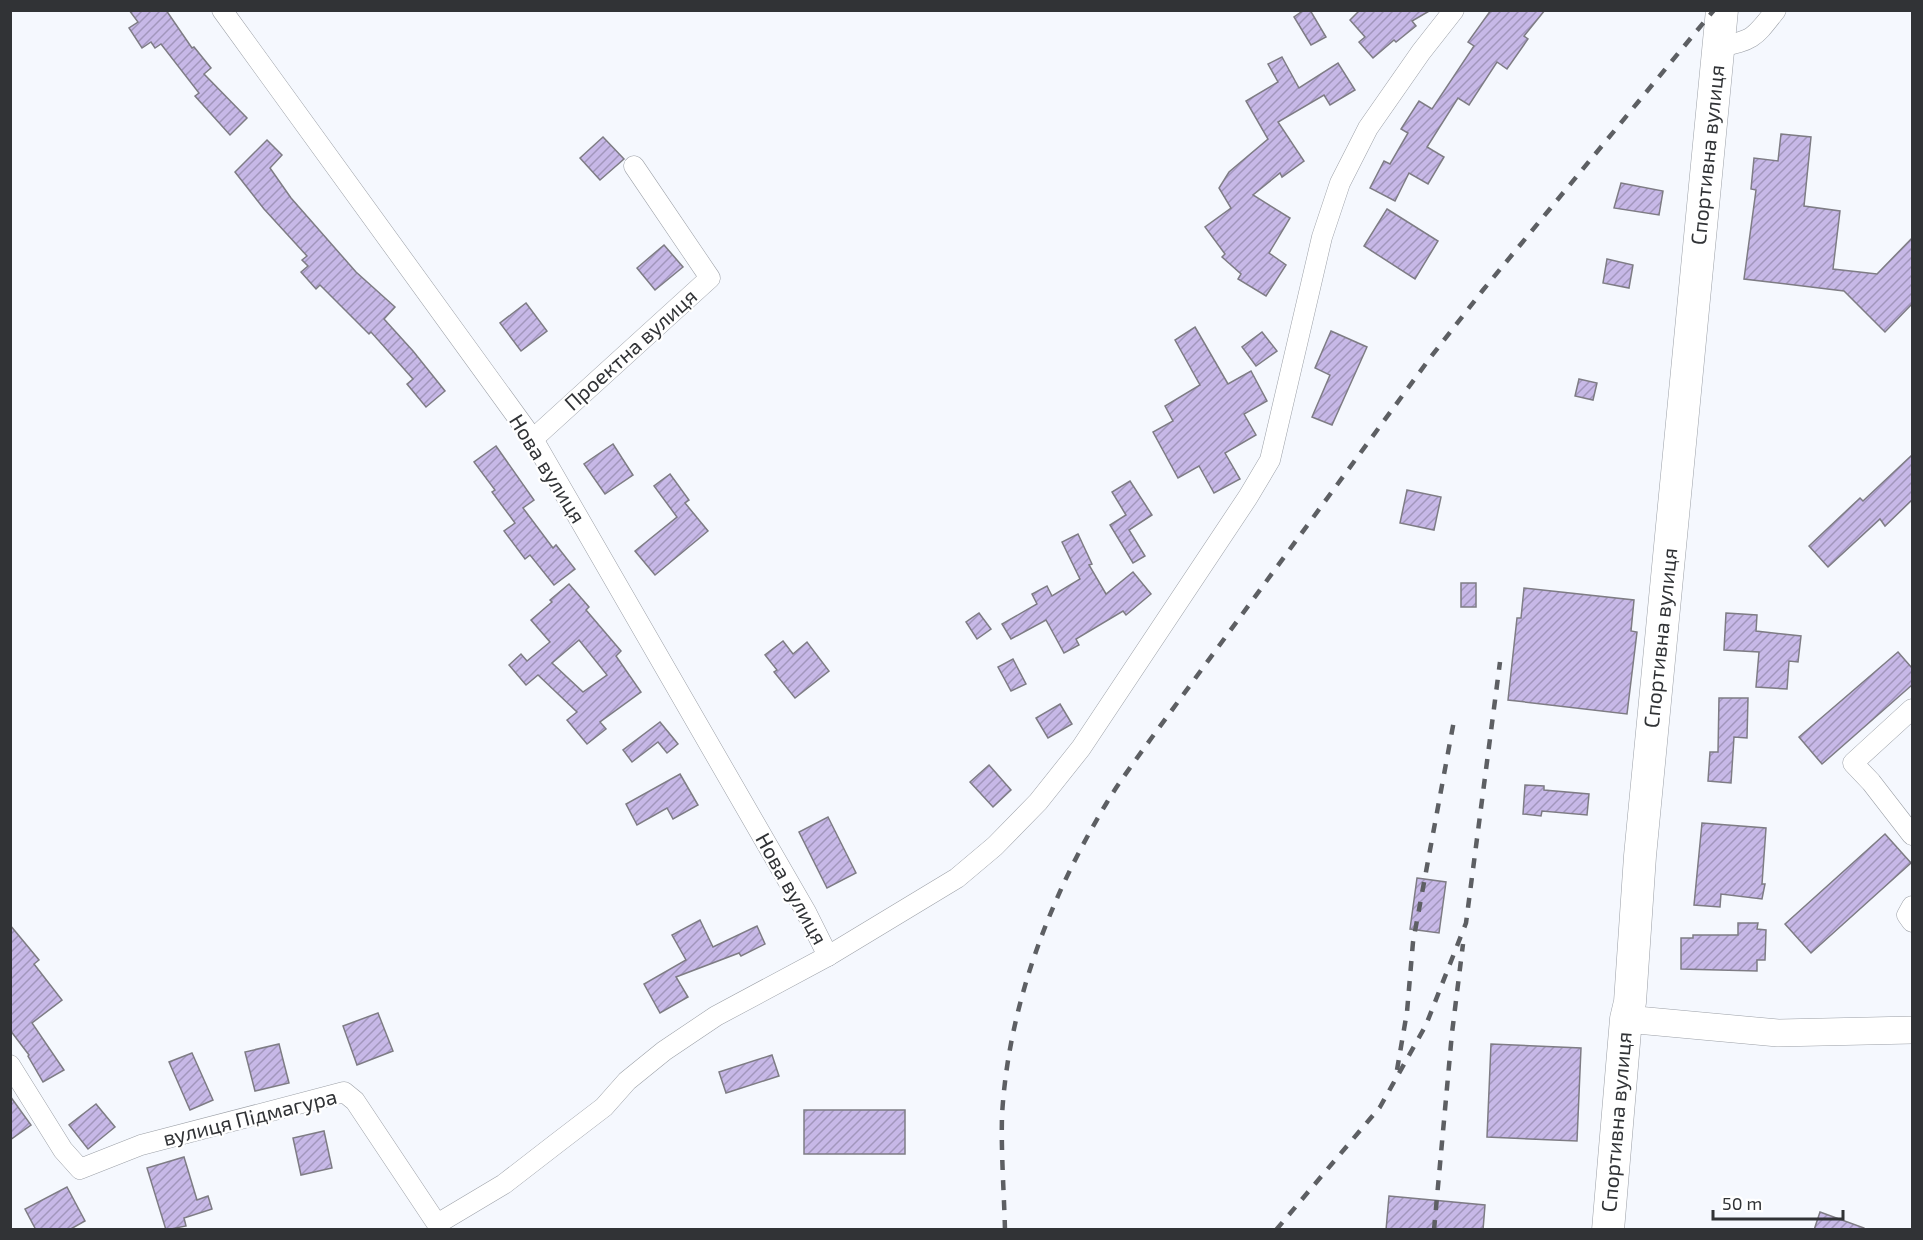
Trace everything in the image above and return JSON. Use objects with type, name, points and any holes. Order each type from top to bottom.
[{"type":"main road","points":[[1719,47],[1722,10]]},
{"type":"main road","name":"Спортивна вулиця","points":[[1608,1230],[1626,1019],[1630,1002],[1643,822],[1719,47]]},
{"type":"street","name":"Нова вулиця","points":[[222,10],[532,439],[806,912],[828,956]]},
{"type":"street","points":[[828,956],[957,878],[995,846],[1038,801],[1081,748],[1248,497],[1270,460],[1322,237],[1340,183],[1368,128],[1421,52],[1454,10]]},
{"type":"street","points":[[1719,47],[1745,42],[1756,34],[1776,10]]},
{"type":"street","name":"Проектна вулиця","points":[[532,439],[710,279],[634,166]]},
{"type":"street","points":[[1912,710],[1853,764],[1871,782],[1912,835]]},
{"type":"street","points":[[1912,906],[1907,915],[1912,922]]},
{"type":"street","name":"вулиця Підмагура","points":[[10,1065],[63,1150],[80,1169],[141,1145],[344,1092],[355,1101],[437,1224],[504,1184],[604,1107],[627,1081],[664,1051],[716,1016],[828,956]]},
{"type":"street","points":[[1626,1019],[1778,1034],[1912,1030]]},
{"type":"building","points":[[129,10],[166,10],[192,48],[194,47],[211,68],[204,74],[247,118],[230,135],[195,96],[199,93],[161,44],[155,48],[151,42],[142,48],[129,28],[138,22]]},
{"type":"building","points":[[1304,10],[1310,10],[1326,37],[1311,45],[1294,17]]},
{"type":"building","points":[[1360,10],[1431,10],[1412,21],[1416,26],[1396,42],[1394,40],[1373,58],[1359,42],[1365,37],[1350,20]]},
{"type":"building","points":[[1491,10],[1545,10],[1524,36],[1528,39],[1507,69],[1497,62],[1469,105],[1458,98],[1427,147],[1444,157],[1428,184],[1409,173],[1395,201],[1370,188],[1384,161],[1390,164],[1408,133],[1401,129],[1419,101],[1432,109],[1474,46],[1468,42]]},
{"type":"building","points":[[1282,57],[1299,88],[1338,63],[1355,90],[1330,105],[1324,95],[1278,122],[1304,161],[1282,177],[1280,173],[1253,195],[1290,218],[1269,253],[1286,265],[1266,296],[1238,279],[1241,274],[1222,257],[1225,254],[1205,227],[1231,208],[1219,188],[1229,172],[1268,139],[1246,101],[1278,82],[1268,64]]},
{"type":"building","points":[[1781,134],[1811,137],[1804,206],[1840,211],[1833,269],[1877,274],[1912,238],[1912,304],[1885,332],[1844,291],[1744,279],[1756,190],[1751,189],[1754,158],[1778,161]]},
{"type":"building","points":[[603,137],[624,159],[600,180],[580,158]]},
{"type":"building","points":[[267,140],[282,155],[270,168],[291,198],[356,272],[395,307],[384,319],[445,391],[426,407],[407,384],[413,379],[371,332],[369,334],[320,285],[316,289],[301,272],[308,266],[302,260],[307,256],[264,209],[235,172]]},
{"type":"building","points":[[1621,183],[1663,191],[1659,215],[1614,208]]},
{"type":"building","points":[[1387,209],[1438,241],[1415,279],[1364,246]]},
{"type":"building","points":[[664,245],[683,267],[655,290],[637,268]]},
{"type":"building","points":[[1607,259],[1633,265],[1629,288],[1603,283]]},
{"type":"building","points":[[526,303],[547,331],[521,351],[500,323]]},
{"type":"building","points":[[1195,327],[1228,384],[1251,371],[1267,401],[1244,414],[1256,435],[1225,453],[1240,479],[1214,493],[1199,466],[1178,478],[1153,432],[1173,421],[1165,406],[1200,385],[1175,340]]},
{"type":"building","points":[[1331,331],[1367,347],[1332,425],[1312,417],[1330,375],[1315,368]]},
{"type":"building","points":[[1262,332],[1277,351],[1256,366],[1242,347]]},
{"type":"building","points":[[1579,379],[1597,383],[1593,400],[1575,396]]},
{"type":"building","points":[[613,444],[633,475],[605,494],[584,464]]},
{"type":"building","points":[[496,446],[534,500],[523,508],[553,548],[556,545],[575,569],[554,585],[530,555],[525,559],[504,531],[515,523],[492,492],[495,490],[474,462]]},
{"type":"building","points":[[1912,455],[1912,500],[1885,526],[1880,519],[1828,567],[1809,546],[1860,498],[1863,501]]},
{"type":"building","points":[[670,474],[689,500],[685,503],[708,531],[655,575],[635,551],[677,517],[654,486]]},
{"type":"building","points":[[1130,481],[1152,515],[1129,530],[1145,556],[1133,563],[1110,525],[1126,515],[1112,492]]},
{"type":"building","points":[[1407,490],[1441,497],[1434,530],[1400,523]]},
{"type":"building","points":[[1078,534],[1092,564],[1089,565],[1106,594],[1133,572],[1151,594],[1126,615],[1123,611],[1076,639],[1079,645],[1064,653],[1046,620],[1011,639],[1002,624],[1037,604],[1032,594],[1047,586],[1052,596],[1080,579],[1062,542]]},
{"type":"building","points":[[1461,583],[1476,583],[1476,607],[1461,607]]},
{"type":"building","points":[[569,584],[589,607],[586,610],[621,651],[616,656],[641,692],[600,722],[606,729],[587,744],[567,720],[577,712],[538,675],[526,685],[509,665],[521,654],[527,661],[550,642],[531,620],[552,602],[550,600]],"holes":[[[579,640],[607,675],[583,692],[552,663]]]},
{"type":"building","points":[[1524,588],[1634,600],[1631,631],[1637,632],[1627,714],[1508,700],[1517,618],[1521,618]]},
{"type":"building","points":[[979,613],[991,629],[977,639],[966,622]]},
{"type":"building","points":[[1726,613],[1757,615],[1756,631],[1801,636],[1798,662],[1789,661],[1787,689],[1756,687],[1759,652],[1724,650]]},
{"type":"building","points":[[783,641],[793,654],[807,642],[829,671],[795,698],[774,672],[777,670],[765,655]]},
{"type":"building","points":[[1898,652],[1912,668],[1912,685],[1822,764],[1799,737]]},
{"type":"building","points":[[1013,659],[1026,684],[1011,691],[998,667]]},
{"type":"building","points":[[1719,698],[1748,698],[1747,738],[1734,737],[1731,783],[1708,781],[1710,752],[1718,752]]},
{"type":"building","points":[[1060,704],[1072,724],[1048,738],[1036,718]]},
{"type":"building","points":[[660,722],[678,744],[667,753],[658,742],[632,762],[623,750]]},
{"type":"building","points":[[989,765],[1011,790],[993,807],[970,782]]},
{"type":"building","points":[[680,774],[698,805],[673,819],[667,808],[637,825],[626,804]]},
{"type":"building","points":[[1525,785],[1544,786],[1544,790],[1589,794],[1587,815],[1542,811],[1541,816],[1523,814]]},
{"type":"building","points":[[828,817],[856,873],[827,888],[799,832]]},
{"type":"building","points":[[1702,823],[1766,828],[1762,884],[1765,884],[1762,899],[1721,894],[1720,907],[1694,905]]},
{"type":"building","points":[[1885,834],[1911,863],[1811,953],[1785,924]]},
{"type":"building","points":[[1417,878],[1446,882],[1439,933],[1410,929]]},
{"type":"building","points":[[700,920],[713,947],[757,926],[765,944],[741,956],[739,953],[676,977],[688,997],[660,1013],[644,984],[686,960],[672,935]]},
{"type":"building","points":[[1738,923],[1758,923],[1757,929],[1766,930],[1765,960],[1757,960],[1757,971],[1681,969],[1681,938],[1693,938],[1693,935],[1738,935]]},
{"type":"building","points":[[10,925],[39,960],[34,964],[62,1000],[32,1023],[64,1070],[43,1082],[29,1055],[10,1030]]},
{"type":"building","points":[[378,1013],[393,1051],[357,1065],[343,1026]]},
{"type":"building","points":[[279,1044],[289,1083],[255,1091],[245,1052]]},
{"type":"building","points":[[1491,1044],[1581,1048],[1577,1141],[1487,1137]]},
{"type":"building","points":[[192,1053],[213,1100],[190,1110],[169,1062]]},
{"type":"building","points":[[772,1055],[779,1076],[726,1093],[719,1072]]},
{"type":"building","points":[[10,1096],[31,1125],[10,1140]]},
{"type":"building","points":[[96,1104],[115,1127],[88,1149],[69,1125]]},
{"type":"building","points":[[804,1110],[905,1110],[905,1154],[804,1154]]},
{"type":"building","points":[[324,1131],[332,1168],[301,1175],[293,1138]]},
{"type":"building","points":[[184,1157],[197,1200],[208,1196],[212,1209],[184,1218],[186,1226],[166,1230],[147,1168]]},
{"type":"building","points":[[67,1187],[85,1221],[69,1230],[36,1230],[25,1209]]},
{"type":"building","points":[[1389,1196],[1485,1205],[1483,1230],[1386,1230]]},
{"type":"building","points":[[1820,1212],[1864,1228],[1864,1230],[1814,1230]]},
{"type":"railway","points":[[1005,1230],[1002,1116],[1013,1034],[1035,954],[1050,915],[1067,877],[1106,804],[1150,740],[1430,358],[1483,290],[1714,10]]},
{"type":"railway","points":[[1276,1230],[1380,1107],[1426,1025],[1466,923],[1500,662]]},
{"type":"railway","points":[[1397,1070],[1407,1012],[1413,942],[1455,715]]},
{"type":"railway","points":[[1434,1230],[1452,1033],[1463,944]]}]
